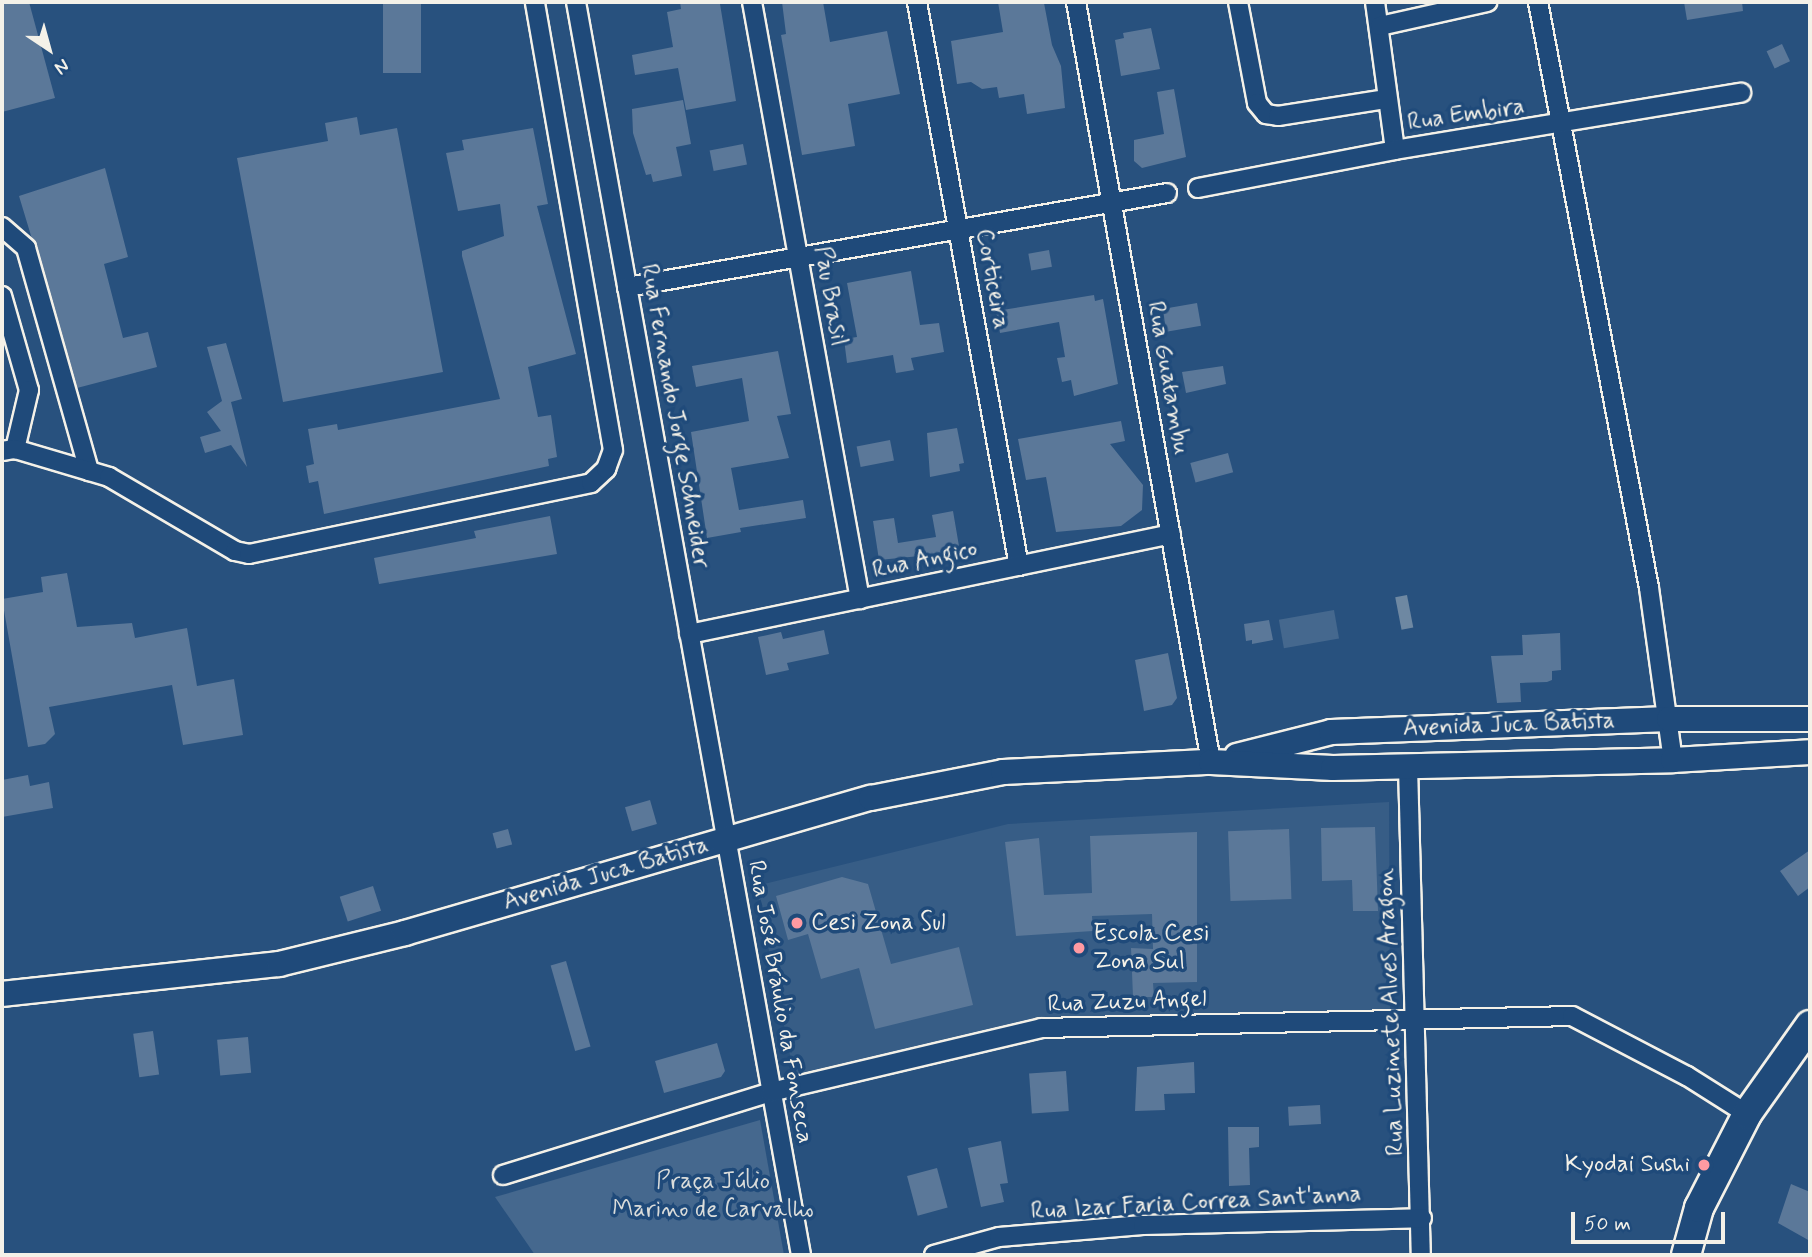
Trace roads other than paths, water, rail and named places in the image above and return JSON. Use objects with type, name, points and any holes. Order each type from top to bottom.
[{"type":"main road","name":"Avenida Juca Batista","points":[[1212,762],[1331,733],[1669,719],[1810,719]]},
{"type":"main road","points":[[1331,733],[1321,738],[1316,754],[1332,768]]},
{"type":"main road","name":"Avenida Juca Batista","points":[[2,994],[279,964],[405,933],[871,798],[1003,772],[1212,762],[1332,768],[1673,760],[1810,752]]},
{"type":"main road","points":[[1686,1255],[1699,1208],[1747,1114],[1807,1033]]},
{"type":"street","points":[[2,296],[29,390],[9,450],[109,477],[235,551],[249,554],[570,491],[591,484],[606,469],[613,450],[535,2]]},
{"type":"street","name":"Rua Fernando Jorge Schneider","points":[[576,2],[726,839]]},
{"type":"street","name":"Pau Brasil","points":[[752,2],[860,599]]},
{"type":"street","name":"Corticeira","points":[[917,2],[1019,566]]},
{"type":"street","name":"Rua Guatambu","points":[[1076,2],[1212,762]]},
{"type":"street","points":[[1238,2],[1257,103],[1266,114],[1278,117],[1387,99]]},
{"type":"street","points":[[1375,2],[1395,150]]},
{"type":"street","points":[[1380,26],[1487,2]]},
{"type":"street","points":[[1538,2],[1558,126],[1649,588],[1673,760]]},
{"type":"street","name":"Rua Embira","points":[[1198,188],[1395,150],[1558,126],[1741,93]]},
{"type":"street","points":[[627,287],[1112,205],[1167,193]]},
{"type":"street","points":[[2,228],[26,248],[89,471]]},
{"type":"street","name":"Rua Angico","points":[[689,634],[1171,534]]},
{"type":"street","name":"Rua Luzinete Alves Aragon","points":[[1408,766],[1421,1255]]},
{"type":"street","name":"Rua José Bráulio da Fonseca","points":[[726,839],[801,1255]]},
{"type":"street","name":"Rua Zuzu Angel","points":[[503,1175],[771,1092],[1041,1028],[1572,1016],[1687,1076],[1747,1114]]},
{"type":"street","name":"Rua Izar Faria Correa Sant'anna","points":[[934,1255],[999,1237],[1143,1225],[1422,1218]]},
{"type":"street","points":[[999,1237],[1003,1255]]},
{"type":"place","name":"Cesi Zona Sul","points":[[797,923]]},
{"type":"place","name":"Escola Cesi Zona Sul","points":[[1079,948]]},
{"type":"place","name":"Kyodai Sushi","points":[[1704,1165]]},
{"type":"park label","name":"Praça Júlio Marino de Carvalho","points":[[713,1196]]}]
